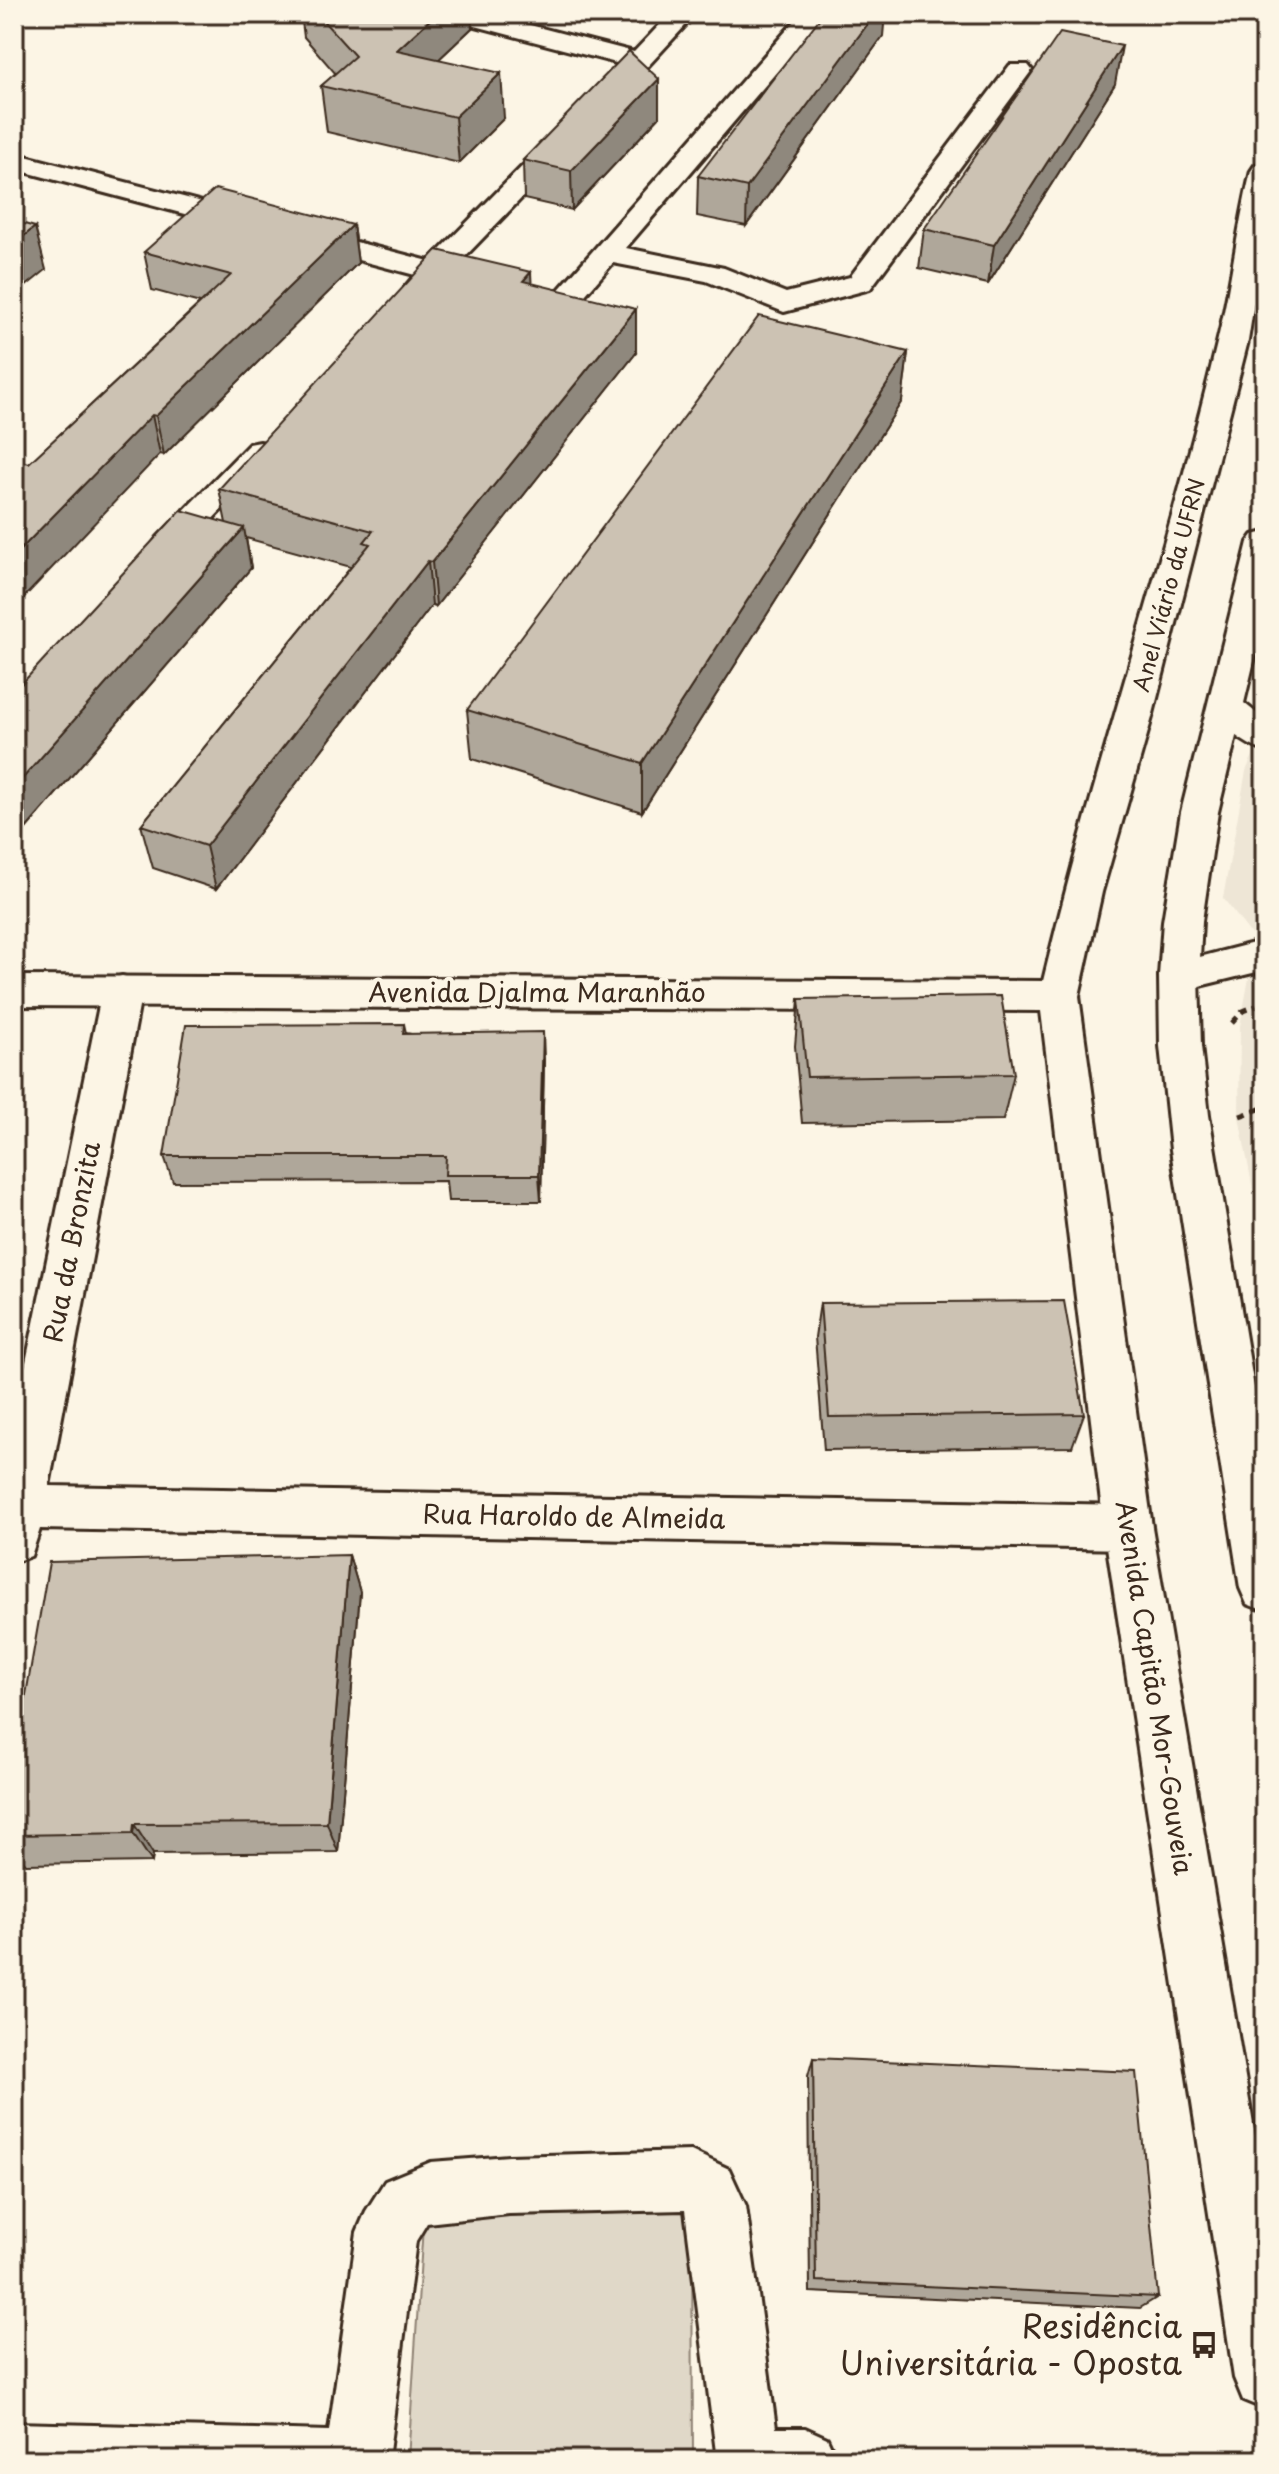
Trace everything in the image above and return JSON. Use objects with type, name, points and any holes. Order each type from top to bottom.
[{"type":"main road","points":[[458,14],[639,61]]},
{"type":"main road","points":[[618,83],[684,14]]},
{"type":"main road","points":[[14,161],[561,305],[814,14]]},
{"type":"main road","points":[[607,253],[714,274],[784,303],[860,283],[1019,70]]},
{"type":"main road","points":[[403,305],[586,116]]},
{"type":"main road","name":"Anel Viário da UFRN","points":[[1059,996],[1083,892],[1135,714],[1233,341],[1252,226],[1265,171]]},
{"type":"main road","points":[[170,544],[281,430]]},
{"type":"main road","points":[[1265,542],[1202,803],[1186,887],[1179,976],[1183,1069],[1195,1164],[1265,1588]]},
{"type":"main road","points":[[1226,707],[1265,739]]},
{"type":"main road","points":[[1179,976],[1265,955]]},
{"type":"main road","name":"Avenida Djalma Maranhão","points":[[14,991],[1059,996]]},
{"type":"main road","name":"Rua da Bronzita","points":[[17,1524],[122,991]]},
{"type":"main road","name":"Avenida Capitão Mor-Gouveia","points":[[1059,996],[1128,1527],[1265,2378]]},
{"type":"main road","name":"Rua Haroldo de Almeida","points":[[17,1524],[1128,1527]]},
{"type":"main road","points":[[356,2460],[387,2232],[406,2202],[431,2191],[509,2185],[691,2180],[708,2190],[716,2206],[749,2460],[805,2460]]},
{"type":"main road","points":[[14,2455],[323,2460]]},
{"type":"shaded area","points":[[1265,728],[1265,1252],[1239,1117],[1240,1026],[1256,941],[1223,898],[1246,771]]},
{"type":"shaded area","points":[[692,2207],[693,2460],[408,2460],[424,2210]]},
{"type":"building","points":[[317,14],[436,14],[397,50],[501,73],[455,117],[321,86],[355,56]]},
{"type":"building","points":[[823,14],[875,14],[747,187],[698,176]]},
{"type":"building","points":[[1060,33],[1122,46],[994,245],[924,229]]},
{"type":"building","points":[[629,51],[659,79],[571,171],[523,160]]},
{"type":"building","points":[[215,189],[353,225],[156,416],[152,415],[14,556],[14,473],[25,462],[29,463],[231,275],[144,252]]},
{"type":"building","points":[[14,221],[35,227],[14,244]]},
{"type":"building","points":[[437,250],[531,272],[523,281],[636,309],[432,562],[428,561],[206,846],[141,825],[370,544],[364,542],[373,531],[219,489]]},
{"type":"building","points":[[759,316],[908,352],[642,763],[467,710]]},
{"type":"building","points":[[181,510],[244,528],[14,788],[14,692]]},
{"type":"building","points":[[1001,996],[1014,1074],[807,1077],[799,999]]},
{"type":"building","points":[[404,1024],[403,1034],[543,1032],[539,1175],[445,1175],[446,1156],[164,1156],[186,1025]]},
{"type":"building","points":[[1064,1301],[1084,1414],[829,1417],[820,1303]]},
{"type":"building","points":[[349,1555],[327,1823],[134,1824],[133,1833],[14,1835],[14,1764],[49,1562]]},
{"type":"building","points":[[813,2058],[1136,2072],[1158,2297],[816,2281]]},
{"type":"place","name":"Residência Universitária - Oposta","points":[[1204,2345]]}]
